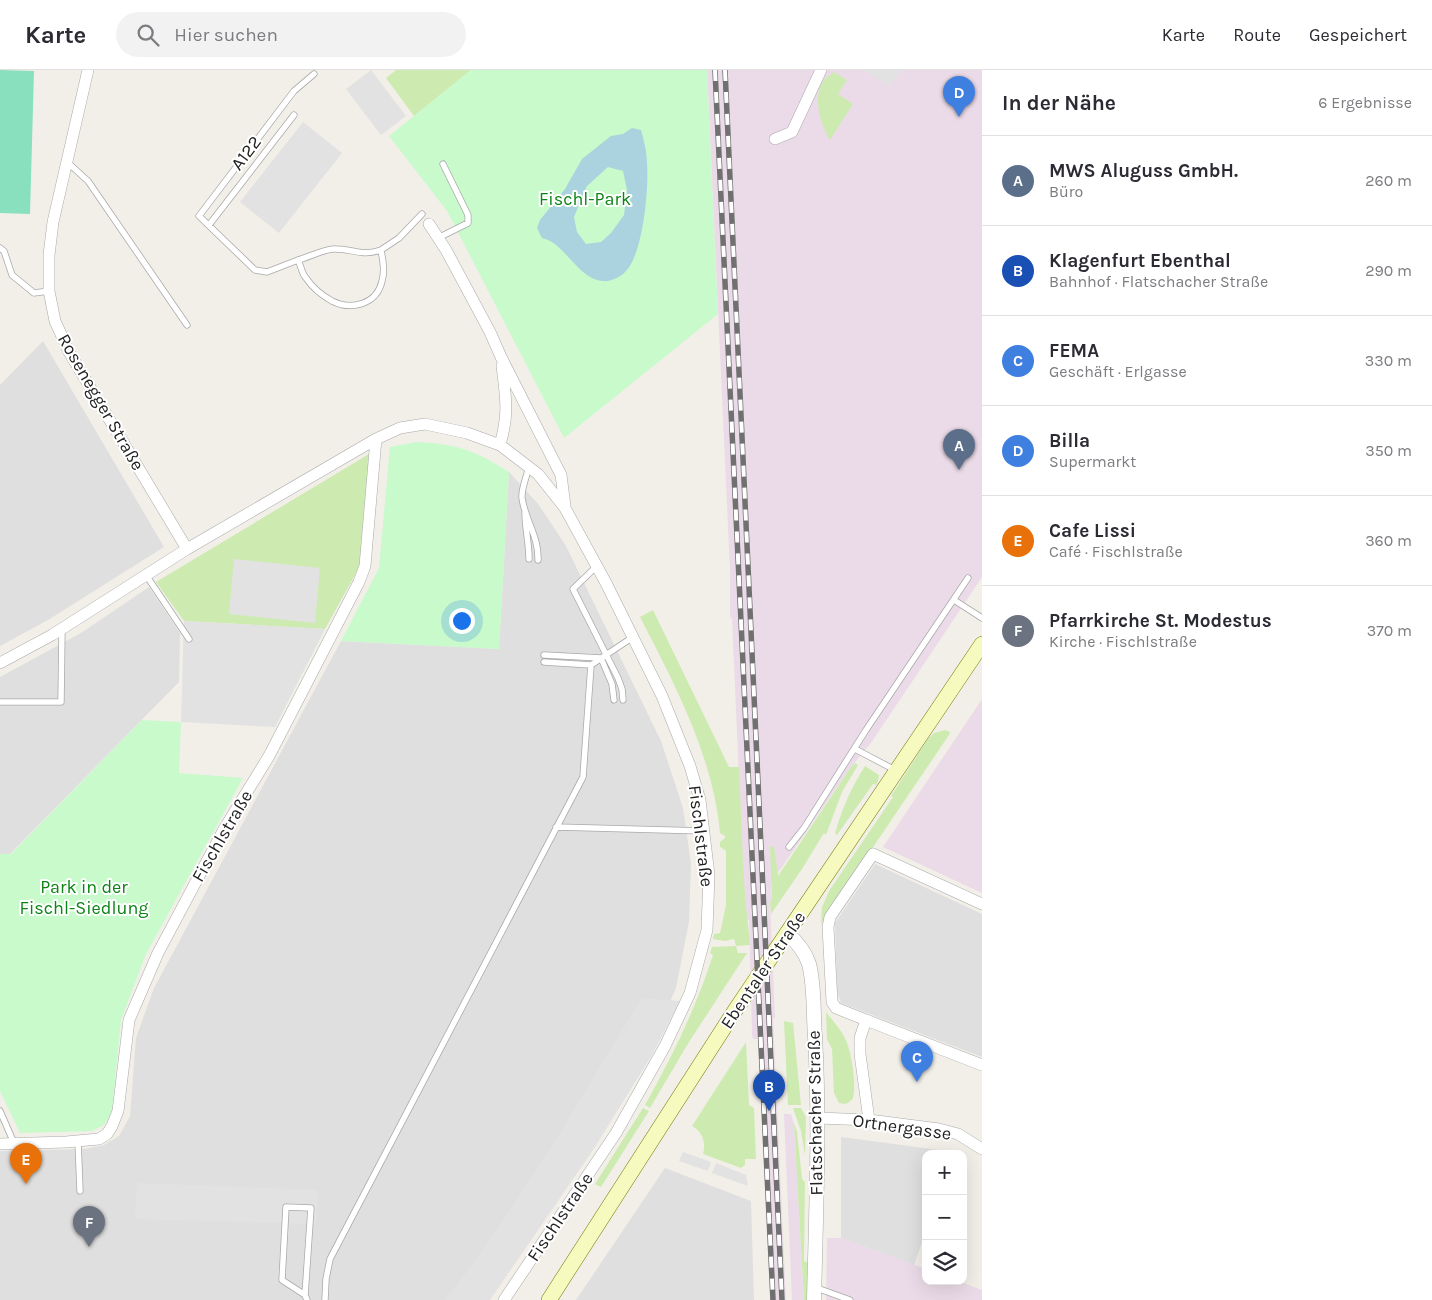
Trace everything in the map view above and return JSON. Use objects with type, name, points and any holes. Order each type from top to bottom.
[{"type":"main road","name":"Ebentaler Straße","points":[[549,1300],[726,1024],[982,644]]},
{"type":"street","name":"Rosenegger Straße","points":[[88,70],[52,222],[49,255],[49,291],[55,321],[69,352],[187,549]]},
{"type":"street","points":[[775,139],[792,132],[821,70]]},
{"type":"street","points":[[425,219],[438,238],[490,332],[561,475],[565,508]]},
{"type":"street","points":[[500,446],[508,407],[501,357]]},
{"type":"street","name":"Fischlstraße","points":[[0,663],[62,628],[187,549],[400,428],[425,424],[468,433],[500,446],[538,474],[565,508],[597,566],[662,696],[690,766],[700,800],[709,875],[706,930],[690,993],[665,1046],[616,1133],[504,1300]]},
{"type":"street","name":"Fischlstraße","points":[[0,1144],[99,1139],[107,1134],[112,1126],[118,1111],[129,1020],[158,953],[223,831],[269,756],[359,582],[365,566],[376,440]]},
{"type":"street","points":[[982,904],[873,854],[830,917],[828,927],[832,1002],[836,1008],[982,1065]]},
{"type":"street","name":"Flatschacher Straße","points":[[787,933],[799,944],[809,965],[818,1118],[814,1294]]},
{"type":"street","points":[[866,1020],[860,1038],[860,1054],[868,1120]]},
{"type":"street","name":"Ortnergasse","points":[[818,1118],[868,1120],[938,1129],[958,1134],[982,1149]]},
{"type":"lane","name":"A122","points":[[294,115],[209,225],[199,216],[294,91],[314,74]]},
{"type":"lane","points":[[66,161],[88,182],[187,325]]},
{"type":"lane","points":[[438,238],[468,223],[468,216],[443,164]]},
{"type":"lane","points":[[209,225],[255,270],[267,272],[331,249],[371,254],[382,250],[425,219]]},
{"type":"lane","points":[[0,248],[4,251],[12,275],[34,293],[49,291]]},
{"type":"lane","points":[[298,260],[305,277],[319,292],[333,301],[358,305],[369,302],[377,294],[382,282],[384,268],[382,250]]},
{"type":"lane","points":[[529,466],[522,496],[539,550],[538,560]]},
{"type":"lane","points":[[526,508],[525,524],[529,542],[529,559]]},
{"type":"lane","points":[[597,566],[573,589],[607,654],[622,689],[623,700]]},
{"type":"lane","points":[[146,575],[189,638]]},
{"type":"lane","points":[[789,847],[804,828],[968,578]]},
{"type":"lane","points":[[954,600],[982,618]]},
{"type":"lane","points":[[0,702],[61,702],[62,628]]},
{"type":"lane","points":[[544,662],[591,665],[633,637]]},
{"type":"lane","points":[[544,655],[601,658]]},
{"type":"lane","points":[[601,658],[612,684],[614,700]]},
{"type":"lane","points":[[325,1300],[326,1279],[330,1260],[583,777],[591,665]]},
{"type":"lane","points":[[855,749],[897,771]]},
{"type":"lane","points":[[556,827],[704,831]]},
{"type":"lane","points":[[0,1110],[14,1143]]},
{"type":"lane","points":[[78,1141],[80,1191]]},
{"type":"lane","points":[[286,1207],[311,1208],[306,1297],[282,1280],[286,1207]]},
{"type":"lane","points":[[814,1294],[850,1300]]},
{"type":"shaded area","points":[[371,70],[406,116],[381,135],[346,89]]},
{"type":"shaded area","points":[[707,70],[982,70],[982,577],[871,743],[851,767],[771,883],[772,899],[770,903],[775,1018],[773,1018],[786,1300],[770,1300],[758,1039],[753,1039],[752,1034],[749,921],[746,917],[744,893],[732,619],[730,616],[730,571]]},
{"type":"shaded area","points":[[864,70],[901,70],[890,87]]},
{"type":"shaded area","points":[[303,122],[342,153],[279,233],[240,202]]},
{"type":"shaded area","points":[[43,341],[164,547],[48,620],[0,646],[0,385]]},
{"type":"shaded area","points":[[509,472],[539,505],[566,546],[661,741],[683,808],[691,864],[689,922],[676,988],[655,1037],[487,1300],[0,1300],[0,1151],[85,1149],[104,1145],[119,1136],[130,1116],[136,1038],[154,988],[341,641],[499,649]]},
{"type":"shaded area","points":[[234,559],[320,568],[315,623],[229,614]]},
{"type":"shaded area","points":[[149,587],[180,633],[179,682],[10,854],[0,854],[0,677],[81,633]]},
{"type":"shaded area","points":[[184,621],[325,629],[275,727],[181,722]]},
{"type":"shaded area","points":[[982,699],[982,893],[883,847]]},
{"type":"shaded area","points":[[875,864],[982,914],[982,1057],[841,1003],[837,991],[835,923]]},
{"type":"shaded area","points":[[642,998],[680,1001],[652,1055],[593,1150],[490,1300],[444,1300],[458,1284],[498,1228],[555,1141]]},
{"type":"shaded area","points":[[784,1114],[791,1114],[794,1124],[804,1300],[792,1300]]},
{"type":"shaded area","points":[[841,1137],[940,1150],[922,1150],[922,1242],[914,1265],[841,1238]]},
{"type":"shaded area","points":[[683,1152],[711,1162],[708,1171],[679,1161]]},
{"type":"shaded area","points":[[716,1163],[746,1175],[748,1186],[712,1173]]},
{"type":"shaded area","points":[[665,1168],[751,1201],[754,1300],[576,1300]]},
{"type":"shaded area","points":[[137,1183],[318,1190],[316,1224],[135,1219]]},
{"type":"shaded area","points":[[827,1238],[841,1238],[922,1268],[922,1285],[967,1284],[982,1290],[982,1300],[826,1300]]},
{"type":"green space","points":[[0,70],[34,71],[30,214],[0,213]]},
{"type":"green space","points":[[396,70],[471,70],[414,116],[386,78]]},
{"type":"green space","name":"Fischl-Park","points":[[471,70],[707,70],[718,314],[564,438],[447,211],[389,136]]},
{"type":"green space","points":[[834,72],[847,80],[838,94],[853,104],[830,140],[823,126],[818,94],[824,80]]},
{"type":"green space","points":[[416,442],[443,444],[465,449],[486,458],[509,472],[499,649],[341,641],[379,568],[390,447]]},
{"type":"green space","points":[[369,454],[360,566],[325,629],[184,621],[156,582]]},
{"type":"green space","points":[[653,610],[729,767],[739,767],[745,901],[750,945],[736,946],[734,939],[725,941],[713,939],[714,934],[720,933],[726,905],[726,851],[720,847],[720,842],[725,836],[720,833],[716,804],[701,749],[679,695],[640,617]]},
{"type":"green space","name":"Park in der Fischl-Siedlung","points":[[142,720],[181,722],[179,773],[243,778],[146,954],[121,1020],[112,1112],[104,1125],[92,1131],[20,1133],[0,1091],[0,854],[11,854]]},
{"type":"green space","points":[[945,730],[950,732],[949,735],[821,924],[822,907],[829,891],[893,797],[891,796],[928,739],[934,733]]},
{"type":"green space","points":[[855,763],[858,765],[842,792],[826,835],[824,833],[771,914],[770,846],[774,847],[778,876]]},
{"type":"green space","points":[[865,766],[879,775],[878,781],[876,785],[873,784],[837,835],[835,833],[844,807],[855,782]]},
{"type":"green space","points":[[736,946],[738,953],[747,953],[689,1042],[650,1108],[645,1105],[665,1069],[691,1013],[713,955],[710,953],[712,947]]},
{"type":"green space","points":[[826,1012],[845,1038],[851,1060],[854,1095],[852,1100],[846,1104],[839,1103],[834,1093],[832,1049],[827,1039]]},
{"type":"green space","points":[[784,1021],[793,1023],[801,1105],[788,1105]]},
{"type":"green space","points":[[746,1042],[749,1105],[754,1108],[756,1159],[745,1159],[745,1165],[741,1168],[703,1154],[703,1138],[699,1131],[692,1126]]},
{"type":"green space","points":[[643,1108],[649,1111],[601,1187],[595,1184]]},
{"type":"green space","points":[[793,1108],[801,1108],[806,1117],[805,1156],[801,1131]]},
{"type":"green space","points":[[794,1124],[797,1131],[802,1179],[805,1182],[804,1261],[808,1263],[807,1300],[804,1300]]},
{"type":"water","points":[[632,128],[641,130],[644,142],[647,175],[644,220],[632,263],[619,277],[603,281],[588,276],[551,241],[542,238],[537,228],[540,220],[565,189],[582,159],[611,136],[623,134]],"holes":[[[608,167],[623,171],[627,190],[624,215],[611,233],[601,242],[586,244],[577,232],[574,217],[587,186]]]},
{"type":"railway","points":[[715,70],[773,1300]]},
{"type":"railway","points":[[725,70],[782,1300]]},
{"type":"place","name":"Billa","points":[[959,117]]},
{"type":"place","name":"MWS Aluguss GmbH.","points":[[959,470]]},
{"type":"place","name":"FEMA","points":[[917,1082]]},
{"type":"place","name":"Klagenfurt Ebenthal","points":[[769,1111]]},
{"type":"place","name":"Cafe Lissi","points":[[26,1184]]},
{"type":"place","name":"Pfarrkirche St. Modestus","points":[[89,1247]]}]
